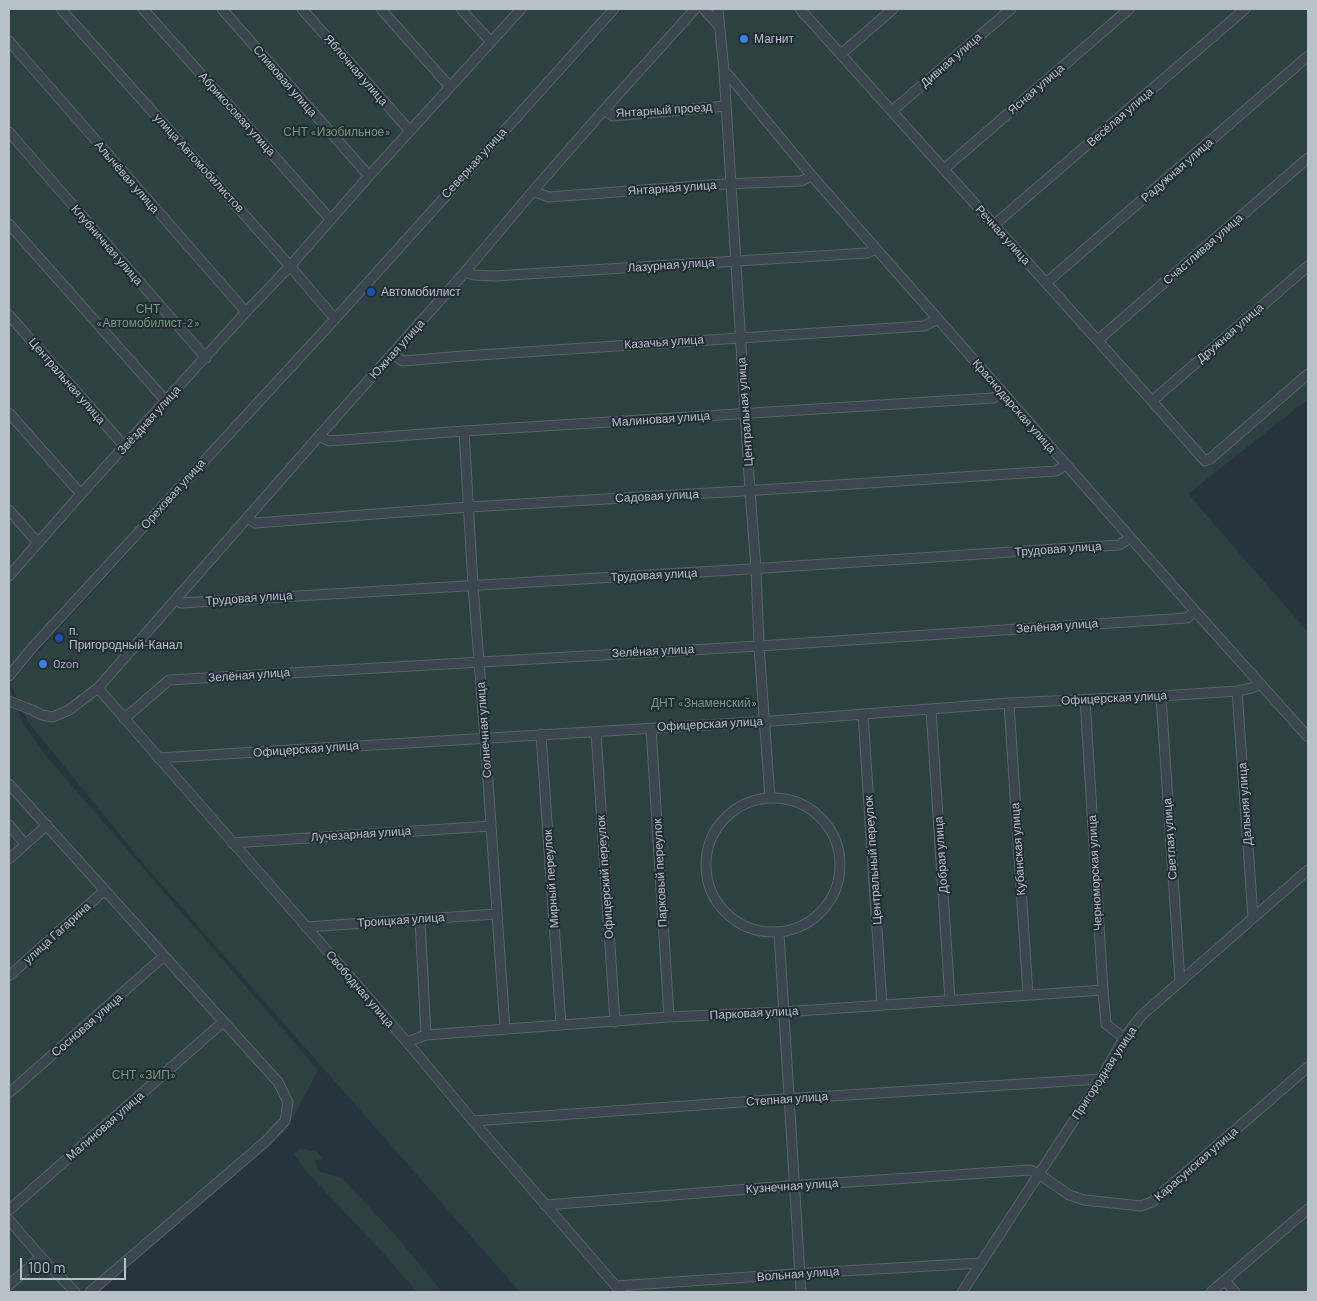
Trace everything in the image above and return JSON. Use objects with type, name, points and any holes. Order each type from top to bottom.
[{"type":"street","name":"улица Автомобилистов","points":[[60,9],[290,266],[335,319]]},
{"type":"street","name":"Абрикосовая улица","points":[[143,9],[331,220]]},
{"type":"street","name":"Сливовая улица","points":[[222,9],[369,176]]},
{"type":"street","name":"Яблочная улица","points":[[302,9],[410,131]]},
{"type":"street","points":[[381,9],[450,87]]},
{"type":"street","points":[[461,9],[490,42]]},
{"type":"street","points":[[290,266],[521,9]]},
{"type":"street","name":"Северная улица","points":[[335,319],[614,9]]},
{"type":"street","name":"Южная улица","points":[[9,701],[42,715],[53,717],[69,710],[98,688],[465,272],[604,110],[695,9]]},
{"type":"street","points":[[704,9],[719,26]]},
{"type":"street","name":"Центральная улица","points":[[718,9],[724,71],[770,798]]},
{"type":"street","name":"Речная улица","points":[[800,9],[1205,461],[1210,459],[1308,374]]},
{"type":"street","points":[[841,54],[893,9]]},
{"type":"street","name":"Дивная улица","points":[[892,111],[1011,9]]},
{"type":"street","name":"Ясная улица","points":[[944,169],[1129,9]]},
{"type":"street","name":"Весёлая улица","points":[[994,225],[1245,9]]},
{"type":"street","name":"Алычёвая улица","points":[[9,42],[246,312]]},
{"type":"street","name":"Радужная улица","points":[[1046,283],[1308,56]]},
{"type":"street","name":"Краснодарская улица","points":[[724,71],[812,176],[1002,393],[1308,737]]},
{"type":"street","name":"Янтарный проезд","points":[[604,110],[613,116],[726,106]]},
{"type":"street","name":"Клубничная улица","points":[[9,132],[206,358]]},
{"type":"street","name":"Счастливая улица","points":[[1098,340],[1308,158]]},
{"type":"street","name":"Янтарная улица","points":[[533,191],[549,197],[730,184],[801,181],[812,176]]},
{"type":"street","points":[[9,224],[166,402]]},
{"type":"street","name":"Лазурная улица","points":[[465,272],[474,275],[494,276],[867,253],[876,249]]},
{"type":"street","name":"Звёздная улица","points":[[9,576],[81,494],[290,266]]},
{"type":"street","name":"Дружная улица","points":[[1152,401],[1308,266]]},
{"type":"street","name":"Центральная улица","points":[[9,314],[125,447]]},
{"type":"street","name":"Ореховая улица","points":[[10,671],[335,319]]},
{"type":"street","name":"Казачья улица","points":[[392,354],[403,361],[482,354],[924,326],[938,319]]},
{"type":"street","name":"Малиновая улица","points":[[319,436],[329,441],[993,398],[1002,393]]},
{"type":"street","points":[[9,412],[81,494]]},
{"type":"street","name":"Солнечная улица","points":[[464,431],[478,661],[505,1029]]},
{"type":"street","name":"Садовая улица","points":[[248,518],[255,523],[469,506],[750,491],[1056,471],[1066,465]]},
{"type":"street","points":[[9,510],[38,543]]},
{"type":"street","name":"Трудовая улица","points":[[176,600],[180,603],[1119,545],[1130,538]]},
{"type":"street","name":"Зелёная улица","points":[[124,719],[169,680],[759,646],[1187,618],[1195,611]]},
{"type":"street","name":"Офицерская улица","points":[[158,758],[596,732],[1009,703],[1237,691],[1261,684]]},
{"type":"street","name":"Свободная улица","points":[[98,688],[407,1042],[618,1289]]},
{"type":"street","name":"Дальняя улица","points":[[1237,691],[1253,917]]},
{"type":"street","name":"Светлая улица","points":[[1161,696],[1180,981]]},
{"type":"street","name":"Черноморская улица","points":[[1085,699],[1106,1024],[1124,1038]]},
{"type":"street","name":"Кубанская улица","points":[[1009,703],[1028,995]]},
{"type":"street","name":"Добрая улица","points":[[931,709],[950,1000]]},
{"type":"street","name":"Центральный переулок","points":[[863,714],[882,1005]]},
{"type":"street","name":"Парковый переулок","points":[[651,728],[669,1017]]},
{"type":"street","name":"Офицерский переулок","points":[[596,732],[615,1022]]},
{"type":"street","name":"Мирный переулок","points":[[541,734],[561,1024]]},
{"type":"street","points":[[9,784],[278,1082],[288,1102],[285,1121],[265,1142],[90,1292]]},
{"type":"street","points":[[762,798],[770,798],[797,802],[816,813],[830,829],[839,849],[840,871],[835,892],[823,910],[806,924],[786,932],[773,933],[753,930],[735,921],[716,902],[710,890],[705,870],[707,850],[714,832],[726,816],[743,804],[762,798]]},
{"type":"street","points":[[9,825],[25,844]]},
{"type":"street","points":[[9,858],[47,825]]},
{"type":"street","name":"Лучезарная улица","points":[[232,843],[491,826]]},
{"type":"street","name":"Пригородная улица","points":[[962,1292],[1101,1079],[1124,1038],[1142,1015],[1308,870]]},
{"type":"street","name":"улица Гагарина","points":[[9,976],[105,890]]},
{"type":"street","name":"Троицкая улица","points":[[306,927],[496,914]]},
{"type":"street","points":[[420,919],[426,1035]]},
{"type":"street","points":[[779,932],[801,1292]]},
{"type":"street","name":"Сосновая улица","points":[[9,1093],[164,956]]},
{"type":"street","name":"Парковая улица","points":[[407,1042],[426,1035],[561,1024],[783,1012],[1103,990]]},
{"type":"street","name":"Малиновая улица","points":[[9,1210],[223,1022]]},
{"type":"street","name":"Карасунская улица","points":[[1039,1174],[1070,1195],[1084,1200],[1141,1206],[1152,1202],[1308,1066]]},
{"type":"street","name":"Степная улица","points":[[473,1121],[1101,1079]]},
{"type":"street","name":"Кузнечная улица","points":[[545,1205],[1030,1170],[1039,1174]]},
{"type":"street","points":[[1212,1292],[1308,1211]]},
{"type":"street","points":[[9,1220],[75,1292]]},
{"type":"street","points":[[9,1285],[41,1257]]},
{"type":"street","name":"Вольная улица","points":[[618,1289],[800,1273],[981,1263]]},
{"type":"street","points":[[1225,1280],[1235,1292]]},
{"type":"green space","points":[[9,9],[614,9],[12,671],[9,665]]},
{"type":"green space","name":"ДНТ «Знаменский»","points":[[623,9],[1308,9],[1308,399],[1188,494],[1308,632],[1308,1292],[520,1292],[148,869],[29,723],[10,683]]},
{"type":"green space","name":"СНТ «ЗИП»","points":[[9,686],[23,724],[47,757],[318,1070],[287,1129],[98,1292],[9,1292]]},
{"type":"green space","points":[[301,1148],[317,1152],[322,1158],[315,1161],[318,1171],[342,1178],[397,1237],[442,1292],[417,1292],[305,1170],[294,1154]]},
{"type":"place","name":"Магнит","points":[[744,39]]},
{"type":"place","name":"Автомобилист","points":[[371,292]]},
{"type":"place","name":"п. Пригородный-Канал","points":[[59,638]]},
{"type":"place","name":"Ozon","points":[[43,664]]},
{"type":"park label","name":"СНТ «Изобильное»","points":[[337,132]]},
{"type":"park label","name":"СНТ «Автомобилист-2»","points":[[148,316]]}]
